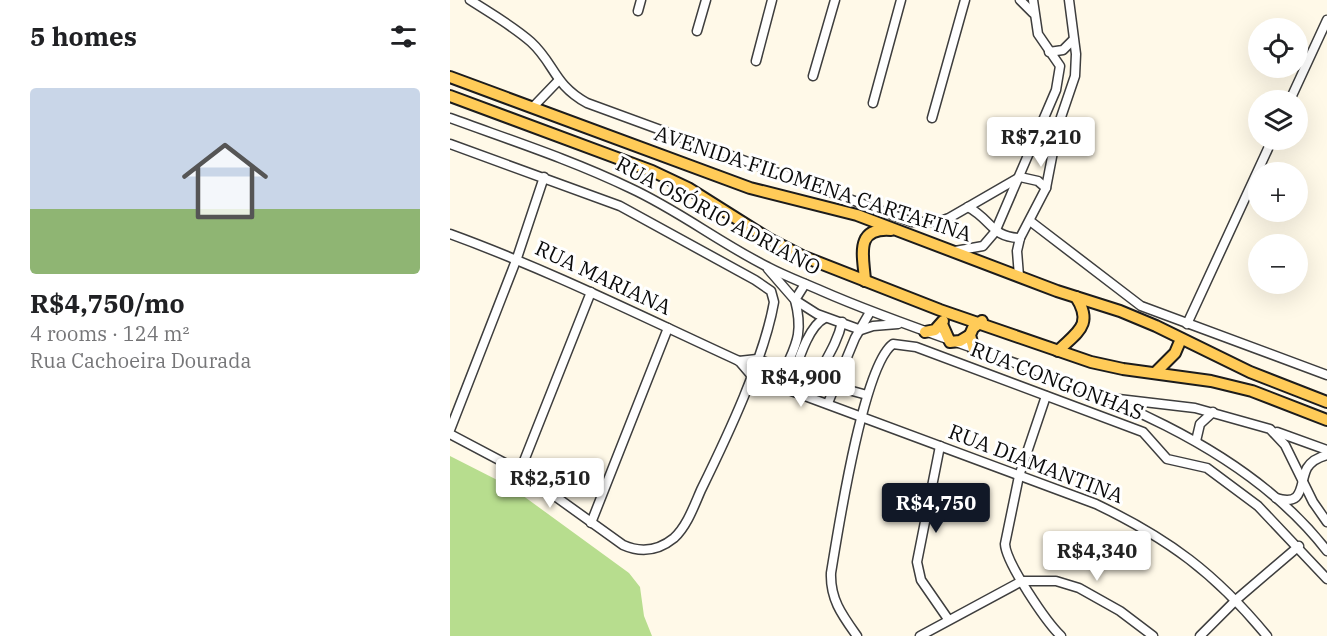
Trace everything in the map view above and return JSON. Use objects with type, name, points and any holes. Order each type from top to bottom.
[{"type":"main road","name":"AVENIDA FILOMENA CARTAFINA","points":[[450,77],[750,188],[848,212],[1129,315],[1250,372],[1327,402]]},
{"type":"main road","name":"AVENIDA FILOMENA CARTAFINA","points":[[450,96],[652,171],[688,188],[769,239],[865,281],[940,310],[1058,351],[1123,369],[1211,381],[1252,391],[1327,420]]},
{"type":"main road","points":[[865,281],[862,256],[865,241],[878,230],[894,230]]},
{"type":"main road","points":[[1058,351],[1078,334],[1084,323],[1083,307],[1076,297]]},
{"type":"main road","points":[[940,310],[943,309],[942,324],[950,342],[960,341],[970,335],[982,321],[986,326]]},
{"type":"main road","points":[[925,332],[934,330],[942,324]]},
{"type":"main road","points":[[970,335],[974,350]]},
{"type":"main road","points":[[1155,373],[1175,352],[1181,339]]},
{"type":"street","points":[[470,0],[532,43],[558,81],[571,94],[587,103],[912,222],[938,222],[1020,177],[1038,181],[1046,188]]},
{"type":"street","points":[[638,11],[641,0]]},
{"type":"street","points":[[697,31],[706,0]]},
{"type":"street","points":[[756,61],[772,0]]},
{"type":"street","points":[[813,76],[835,0]]},
{"type":"street","points":[[873,103],[901,0]]},
{"type":"street","points":[[932,118],[966,0]]},
{"type":"street","points":[[1020,0],[1033,13]]},
{"type":"street","points":[[955,251],[983,246],[995,232],[1048,112],[1061,72],[1058,62],[1038,33],[1033,13],[1033,0]]},
{"type":"street","points":[[1019,276],[1017,251],[1020,238],[1046,188],[1058,126],[1076,76],[1069,0]]},
{"type":"street","points":[[1295,90],[1324,38],[1327,20]]},
{"type":"street","points":[[1050,52],[1063,50],[1073,40]]},
{"type":"street","points":[[533,107],[558,81]]},
{"type":"street","name":"RUA OSÓRIO ADRIANO","points":[[450,118],[630,188],[766,266],[805,284],[870,312],[1104,397],[1196,441],[1238,469],[1273,497],[1327,551]]},
{"type":"street","points":[[450,144],[590,193],[648,220],[771,291],[774,302],[773,310],[757,359],[714,464],[682,530],[656,549],[633,549],[591,523],[520,471],[450,432],[544,177]]},
{"type":"street","points":[[1187,324],[1267,150]]},
{"type":"street","points":[[968,207],[985,218],[995,232],[1002,236],[1020,238]]},
{"type":"street","points":[[1030,221],[1141,306],[1327,375]]},
{"type":"street","name":"RUA MARIANA","points":[[450,234],[516,258],[739,361],[751,375]]},
{"type":"street","points":[[766,266],[795,300],[825,318],[861,330],[873,326],[904,324]]},
{"type":"street","points":[[779,386],[784,368],[793,353],[801,329],[795,300],[805,284]]},
{"type":"street","points":[[520,471],[591,292]]},
{"type":"street","points":[[828,403],[855,338],[870,312]]},
{"type":"street","points":[[788,390],[813,327],[825,318]]},
{"type":"street","points":[[809,396],[814,378],[831,354],[842,322]]},
{"type":"street","points":[[591,523],[668,328]]},
{"type":"street","name":"RUA CONGONHAS","points":[[867,395],[886,350],[893,344],[900,343],[1133,427],[1148,437],[1173,462],[1207,468],[1258,506],[1299,546],[1327,579]]},
{"type":"street","points":[[739,361],[757,359],[867,395],[838,526],[831,585],[838,609],[857,636]]},
{"type":"street","name":"RUA DIAMANTINA","points":[[751,375],[1096,504],[1146,528],[1199,566],[1237,599],[1267,636]]},
{"type":"street","points":[[1046,396],[1019,476],[1005,544],[1008,559],[1057,634]]},
{"type":"street","name":"RUA OSÓRIO ADRIANO","points":[[1104,397],[1179,405],[1213,412],[1270,429],[1327,450]]},
{"type":"street","points":[[1196,441],[1200,424],[1213,412]]},
{"type":"street","points":[[1270,429],[1285,445],[1304,485],[1327,522]]},
{"type":"street","points":[[940,446],[921,542],[918,573],[948,619]]},
{"type":"street","points":[[1273,497],[1284,500],[1298,495],[1304,485],[1307,468],[1312,462],[1327,455]]},
{"type":"street","points":[[1200,636],[1237,599],[1299,546]]},
{"type":"street","points":[[920,636],[1022,581],[1071,584],[1108,603],[1152,636]]},
{"type":"green space","points":[[450,456],[511,487],[629,573],[640,587],[644,616],[652,636],[450,636]]}]
